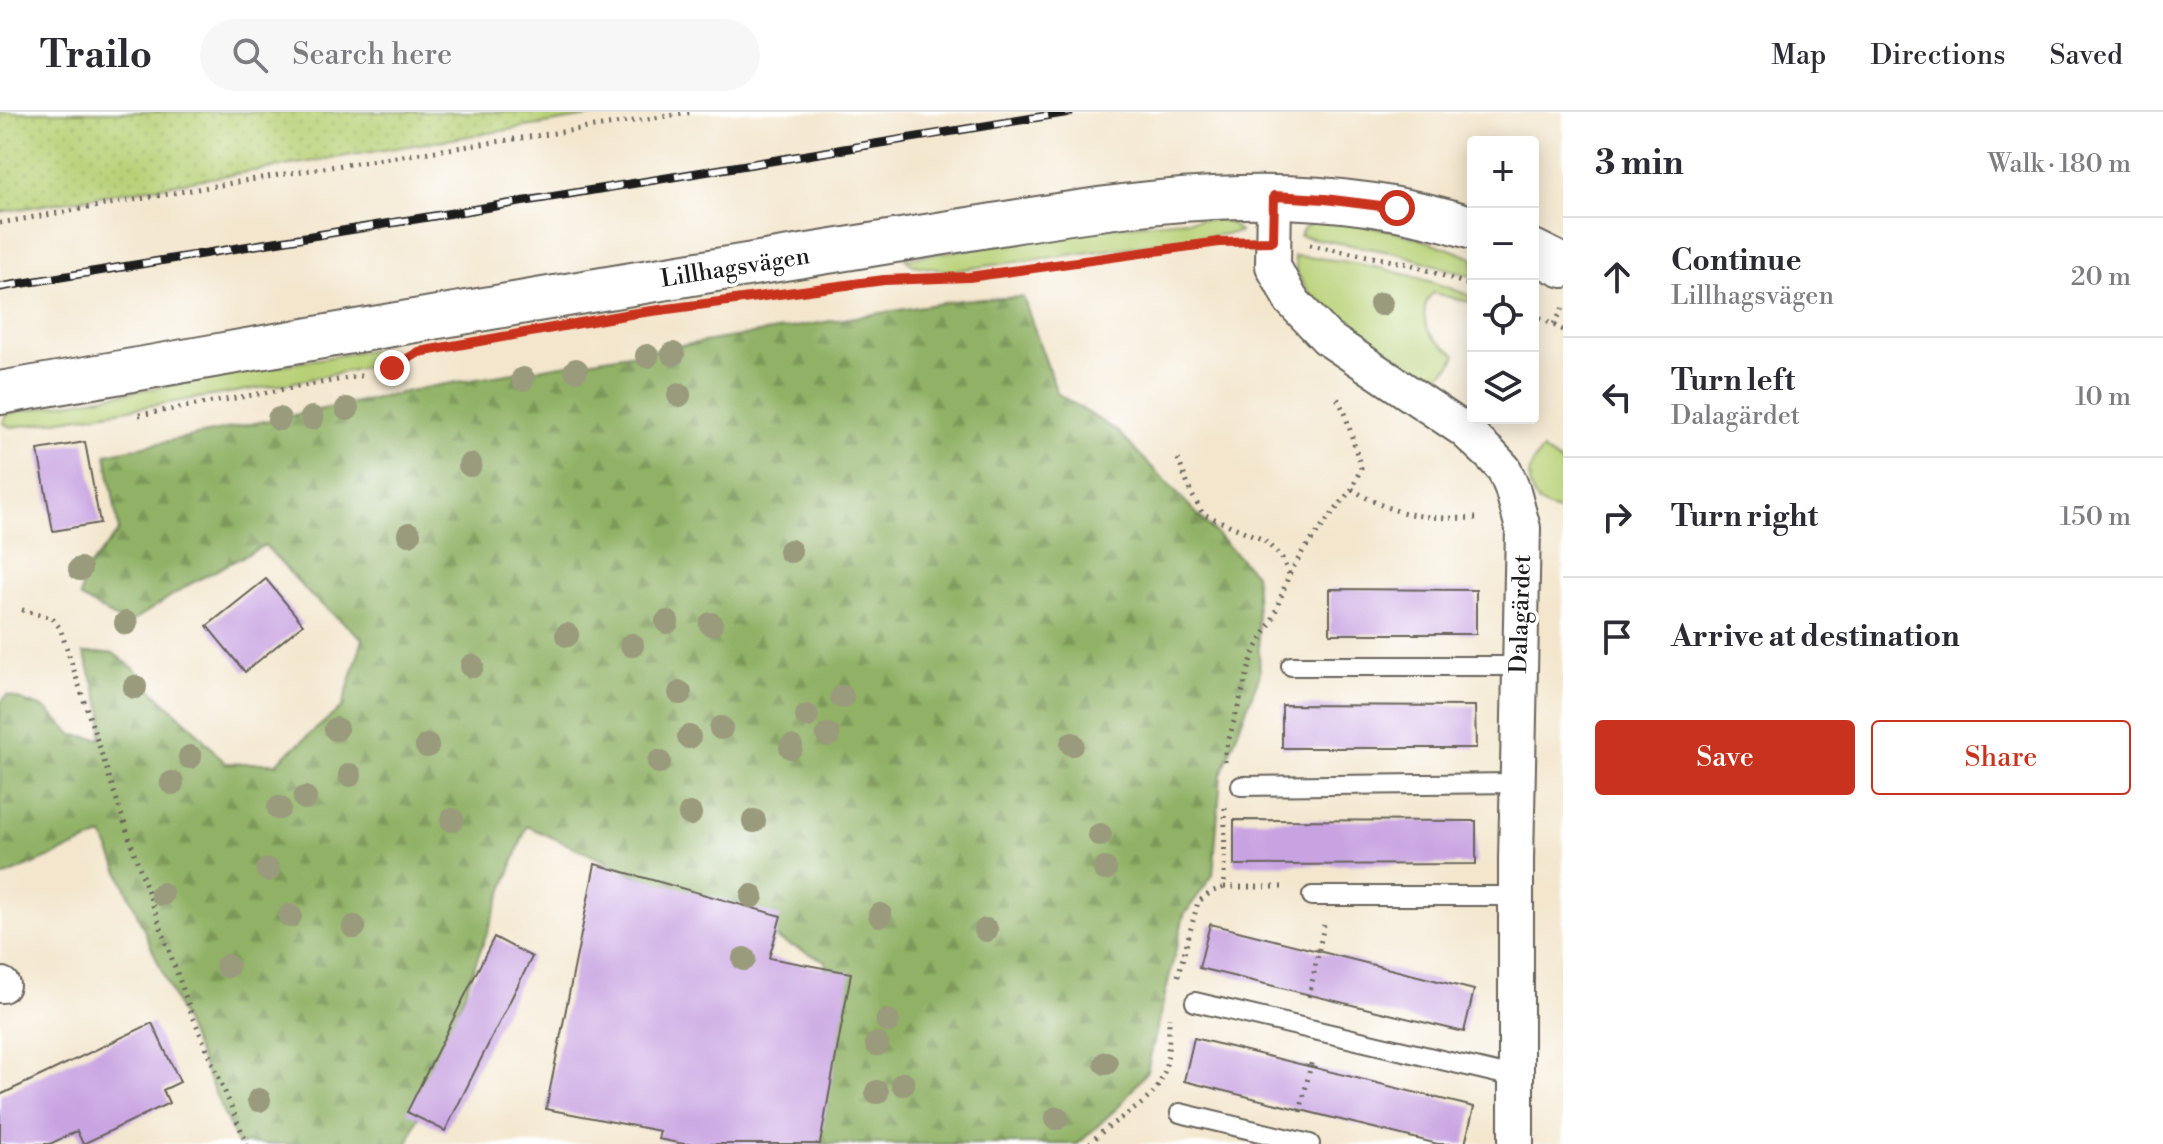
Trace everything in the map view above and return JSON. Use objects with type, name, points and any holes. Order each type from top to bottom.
[{"type":"street","name":"Lillhagsvägen","points":[[0,393],[740,266],[1068,213],[1188,198],[1274,196],[1325,199],[1397,208],[1467,226]]},
{"type":"street","name":"Dalagärdet","points":[[1274,196],[1273,266],[1291,300],[1327,338],[1464,430],[1490,454],[1504,469],[1523,528],[1518,666],[1516,1144]]},
{"type":"street","points":[[1539,254],[1563,266]]},
{"type":"lane","points":[[1291,666],[1518,666]]},
{"type":"lane","points":[[1241,786],[1517,783]]},
{"type":"lane","points":[[1318,896],[1517,896]]},
{"type":"lane","points":[[1195,1002],[1518,1078]]},
{"type":"lane","points":[[1180,1113],[1302,1142]]},
{"type":"path","points":[[0,223],[290,173],[694,112]]},
{"type":"path","points":[[941,278],[969,277],[1219,242],[1273,241],[1383,258],[1467,284]]},
{"type":"path","points":[[1554,324],[1563,308]]},
{"type":"path","points":[[1539,317],[1563,330]]},
{"type":"path","points":[[134,416],[369,374]]},
{"type":"path","points":[[1178,459],[1203,514],[1264,540],[1282,558],[1289,575]]},
{"type":"path","points":[[1352,489],[1392,511],[1412,516],[1434,519],[1520,518]]},
{"type":"path","points":[[22,610],[52,618],[60,628],[191,1012],[247,1144]]},
{"type":"path","points":[[1224,887],[1303,887],[1318,896],[1323,940],[1309,1029],[1302,1142]]},
{"type":"path","points":[[1097,1144],[1099,1135]]},
{"type":"green space","points":[[0,112],[619,112],[0,212]]},
{"type":"green space","points":[[1220,219],[1240,232],[949,271],[913,265],[905,259],[1101,228]]},
{"type":"green space","points":[[1315,221],[1334,221],[1396,232],[1467,256],[1467,275],[1396,253],[1300,236],[1303,229]]},
{"type":"green space","points":[[1294,256],[1385,269],[1467,295],[1467,302],[1433,293],[1426,304],[1428,329],[1435,339],[1456,355],[1451,365],[1437,377],[1422,374],[1309,293],[1297,273]]},
{"type":"green space","points":[[1023,297],[1057,393],[1118,432],[1255,574],[1260,674],[1221,775],[1213,875],[1184,915],[1147,1071],[1120,1105],[1078,1144],[804,1144],[826,961],[527,826],[408,1144],[237,1144],[103,835],[0,878],[0,704],[7,695],[46,709],[73,735],[101,739],[103,712],[84,653],[113,653],[135,669],[225,763],[276,763],[342,707],[363,639],[310,595],[265,545],[188,585],[127,625],[80,597],[84,573],[119,531],[106,454],[434,386],[960,300]]},
{"type":"green space","points":[[376,350],[378,354],[373,366],[285,384],[37,424],[11,427],[3,423],[6,414]]},
{"type":"green space","points":[[1543,450],[1563,465],[1563,511],[1542,504],[1530,488],[1531,469]]},
{"type":"building","points":[[85,442],[100,523],[53,531],[38,450]]},
{"type":"building","points":[[266,579],[303,624],[245,672],[207,626]]},
{"type":"building","points":[[1330,589],[1476,590],[1476,634],[1330,634]]},
{"type":"building","points":[[1282,705],[1475,706],[1476,748],[1282,748]]},
{"type":"building","points":[[1234,820],[1476,821],[1476,864],[1234,865]]},
{"type":"building","points":[[595,864],[781,916],[769,958],[851,973],[820,1144],[684,1144],[658,1139],[660,1131],[546,1109]]},
{"type":"building","points":[[1210,924],[1474,990],[1464,1032],[1199,968]]},
{"type":"building","points":[[494,937],[532,957],[445,1131],[407,1112]]},
{"type":"building","points":[[152,1023],[180,1082],[163,1090],[169,1103],[83,1144],[77,1131],[50,1144],[0,1144],[0,1095]]},
{"type":"building","points":[[1194,1038],[1474,1107],[1465,1144],[1438,1144],[1184,1081]]},
{"type":"railway","points":[[0,287],[1070,112]]},
{"type":"route","points":[[392,368],[419,352],[630,314],[884,280],[969,277],[1219,242],[1273,241],[1274,196],[1397,208]]}]
